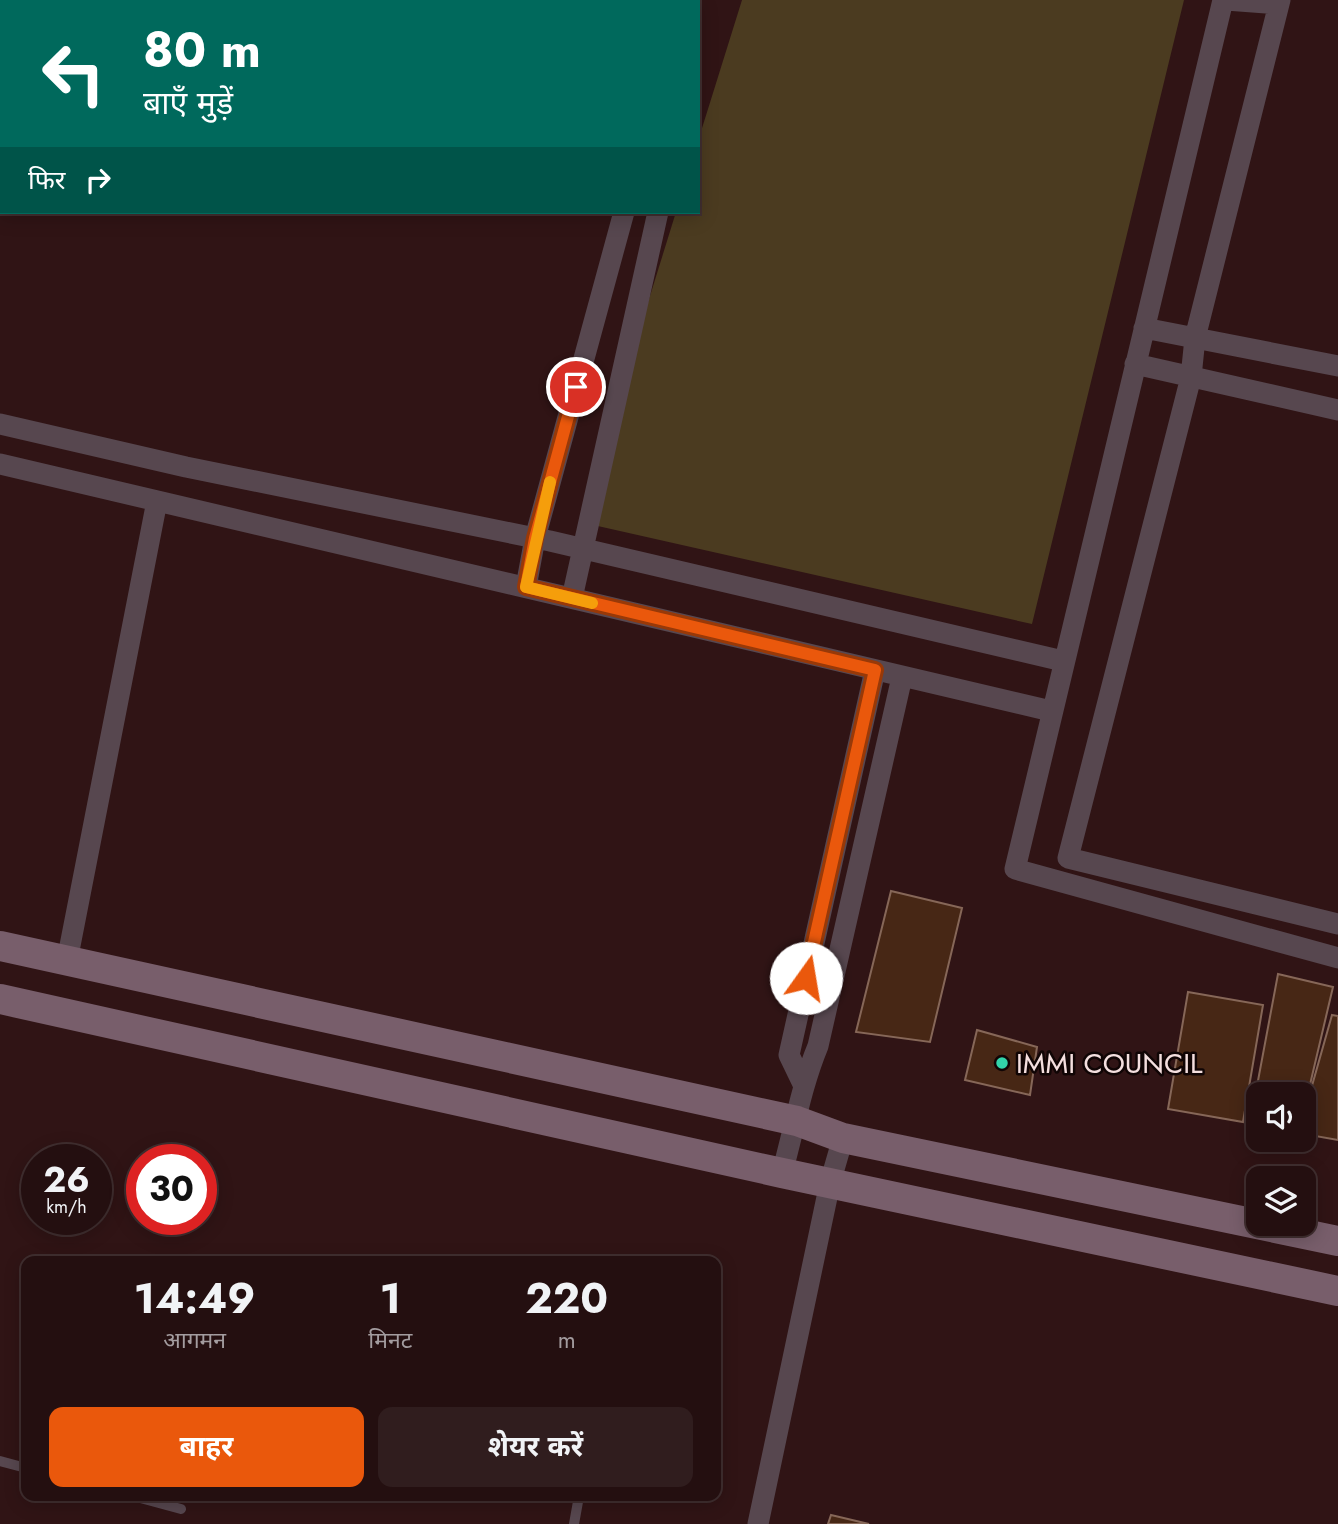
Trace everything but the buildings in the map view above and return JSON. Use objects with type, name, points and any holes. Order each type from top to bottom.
[{"type":"street","points":[[1015,869],[1063,661],[1225,0],[1279,2],[1195,338],[1191,377],[1068,858]]},
{"type":"street","points":[[526,587],[535,538],[623,214]]},
{"type":"street","points":[[572,598],[658,214]]},
{"type":"street","points":[[1144,328],[1338,366]]},
{"type":"street","points":[[1135,364],[1338,410]]},
{"type":"street","points":[[0,424],[186,467],[535,538],[1063,661]]},
{"type":"street","points":[[0,464],[1051,711]]},
{"type":"street","points":[[67,961],[157,500]]},
{"type":"street","points":[[803,1084],[789,1055],[875,670]]},
{"type":"street","points":[[782,1172],[797,1121],[803,1084],[818,1046],[902,677]]},
{"type":"street","points":[[1015,869],[1068,858],[1338,924]]},
{"type":"street","points":[[1015,869],[1338,958]]},
{"type":"street","points":[[0,946],[797,1121],[843,1138],[1338,1241]]},
{"type":"street","points":[[0,999],[830,1183],[1338,1291]]},
{"type":"street","points":[[758,1524],[830,1183],[843,1138]]},
{"type":"lane","points":[[0,1461],[21,1467]]},
{"type":"lane","points":[[151,1501],[181,1509]]},
{"type":"lane","points":[[573,1524],[578,1501]]},
{"type":"shaded area","points":[[742,0],[1184,0],[1032,624],[580,522],[675,214],[700,214],[700,135]]},
{"type":"slow traffic","points":[[550,482],[535,538],[526,587],[592,603]]},
{"type":"place","name":"IMMI COUNCIL","points":[[1002,1063]]},
{"type":"route","points":[[576,387],[535,538],[526,587],[875,670],[806,978]]}]
